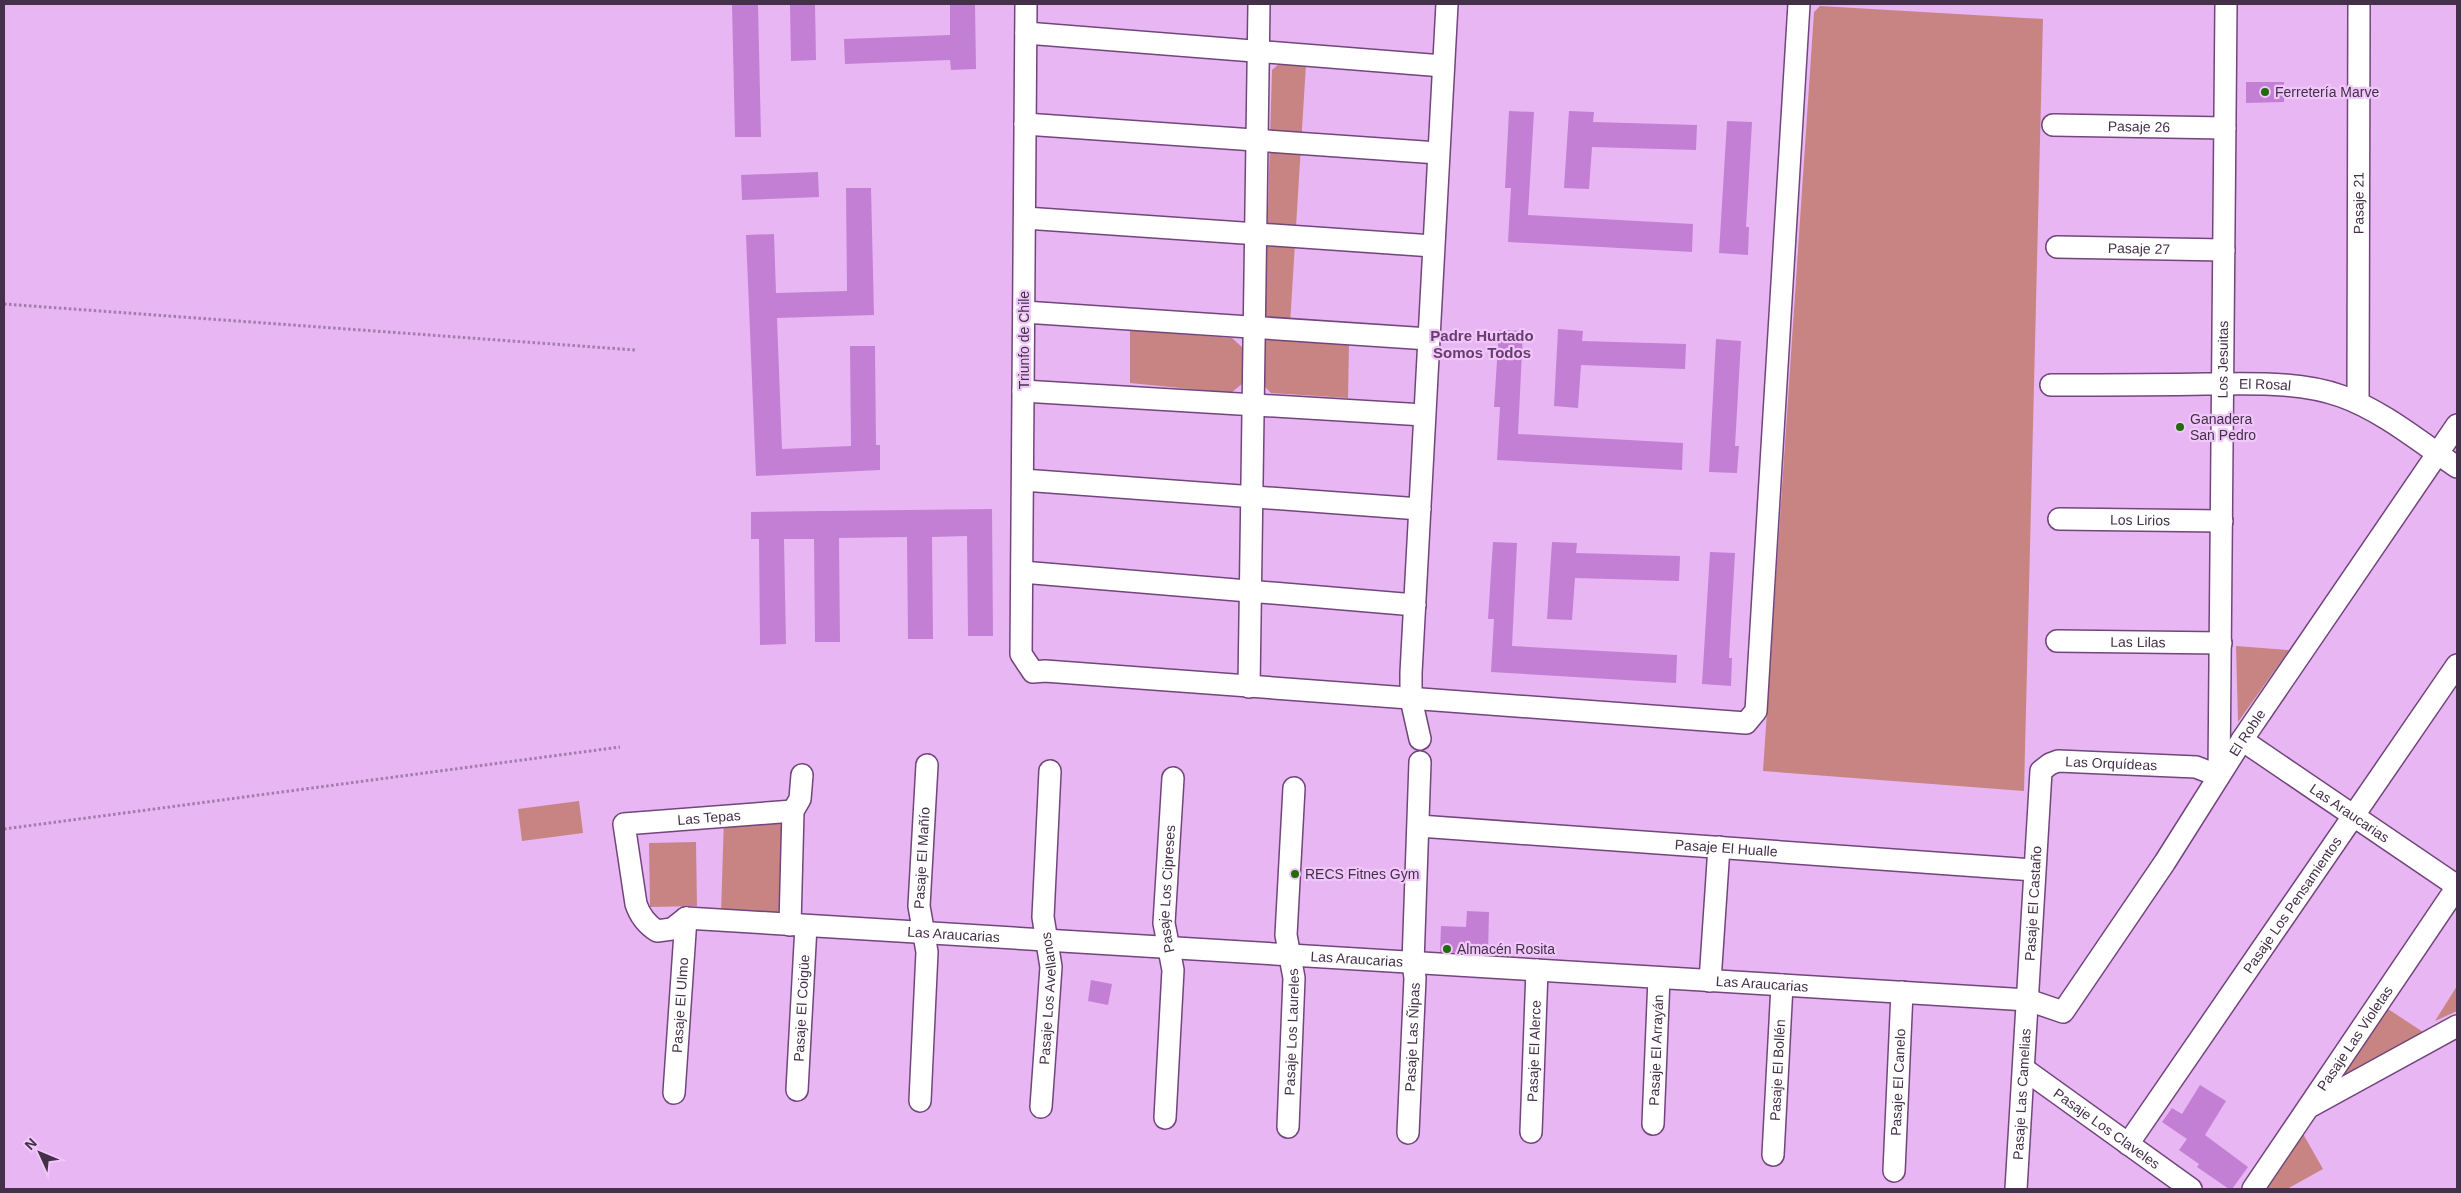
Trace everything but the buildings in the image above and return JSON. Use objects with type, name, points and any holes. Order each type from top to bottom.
[{"type":"street","name":"Triunfo de Chile","points":[[1026,4],[1021,654],[1032,672],[1045,671],[1249,687]]},
{"type":"street","points":[[1259,4],[1249,687],[1746,723],[1756,711],[1799,4]]},
{"type":"street","points":[[1420,740],[1411,699],[1424,415],[1447,4]]},
{"type":"street","name":"Los Jesuitas","points":[[2220,776],[2226,4]]},
{"type":"street","name":"Pasaje 21","points":[[2358,402],[2359,4]]},
{"type":"street","points":[[1026,33],[1443,66]]},
{"type":"street","points":[[1026,124],[1438,153]]},
{"type":"street","name":"Pasaje 26","points":[[2053,125],[2225,128]]},
{"type":"street","points":[[1025,218],[1433,246]]},
{"type":"street","name":"Pasaje 27","points":[[2056,247],[2224,250]]},
{"type":"street","points":[[1024,312],[1429,339]]},
{"type":"street","name":"El Rosal","points":[[2051,385],[2222,384],[2302,387],[2340,395],[2358,402],[2457,467]]},
{"type":"street","points":[[1024,391],[1424,415]]},
{"type":"street","name":"El Roble","points":[[2028,1000],[2063,1012],[2165,862],[2242,740],[2457,426]]},
{"type":"street","points":[[1023,480],[1420,509]]},
{"type":"street","name":"Los Lirios","points":[[2059,519],[2222,521]]},
{"type":"street","points":[[1022,572],[1415,605]]},
{"type":"street","name":"Las Lilas","points":[[2057,641],[2220,643]]},
{"type":"street","name":"Pasaje Los Pensamientos","points":[[2128,1144],[2457,665]]},
{"type":"street","name":"Las Araucarias","points":[[2242,740],[2457,887]]},
{"type":"street","name":"Las Orquídeas","points":[[2039,806],[2041,771],[2058,761],[2196,767],[2220,776]]},
{"type":"street","name":"Pasaje Las Ñipas","points":[[1408,1133],[1415,978],[1413,963],[1420,762]]},
{"type":"street","name":"Pasaje El Mañío","points":[[920,1101],[927,952],[919,906],[927,765]]},
{"type":"street","name":"Pasaje Los Avellanos","points":[[1041,1107],[1051,967],[1043,917],[1050,771]]},
{"type":"street","name":"Pasaje El Coigüe","points":[[797,1090],[798,925],[793,811],[800,798],[802,775]]},
{"type":"street","name":"Pasaje Los Cipreses","points":[[1165,1118],[1173,970],[1164,923],[1173,778]]},
{"type":"street","name":"Pasaje Los Laureles","points":[[1288,1127],[1294,978],[1286,935],[1294,788]]},
{"type":"street","name":"Pasaje El Castaño","points":[[2028,1000],[2039,806]]},
{"type":"street","name":"Las Tepas","points":[[686,918],[672,929],[657,931],[646,923],[640,914],[636,904],[624,824],[793,811]]},
{"type":"street","name":"Pasaje El Hualle","points":[[1419,826],[2034,870]]},
{"type":"street","points":[[1710,980],[1719,847]]},
{"type":"street","name":"Pasaje Las Violetas","points":[[2253,1189],[2457,887]]},
{"type":"street","name":"Las Araucarias","points":[[686,918],[2028,1000]]},
{"type":"street","name":"Pasaje El Ulmo","points":[[674,1093],[686,918]]},
{"type":"street","name":"Pasaje El Alerce","points":[[1531,1132],[1537,970]]},
{"type":"street","name":"Pasaje El Arrayán","points":[[1653,1124],[1659,978]]},
{"type":"street","name":"Pasaje El Bollén","points":[[1773,1155],[1782,985]]},
{"type":"street","name":"Pasaje El Canelo","points":[[1894,1171],[1902,992]]},
{"type":"street","name":"Pasaje Las Camelias","points":[[2016,1189],[2028,1000]]},
{"type":"street","points":[[2306,1109],[2457,1026]]},
{"type":"street","name":"Pasaje Los Claveles","points":[[2024,1068],[2191,1189]]},
{"type":"path","points":[[4,304],[635,350]]},
{"type":"path","points":[[4,829],[620,747]]},
{"type":"shaded area","points":[[1820,6],[2043,19],[2024,791],[1763,771],[1814,12]]},
{"type":"shaded area","points":[[1280,63],[1306,64],[1289,341],[1349,344],[1348,398],[1271,393],[1263,385],[1272,70]]},
{"type":"shaded area","points":[[1130,330],[1232,338],[1243,348],[1243,383],[1231,393],[1130,383]]},
{"type":"shaded area","points":[[2236,646],[2289,650],[2238,722]]},
{"type":"shaded area","points":[[579,801],[583,833],[522,841],[518,809]]},
{"type":"shaded area","points":[[724,817],[784,819],[781,915],[721,914]]},
{"type":"shaded area","points":[[696,842],[697,906],[650,907],[649,843]]},
{"type":"shaded area","points":[[2457,986],[2457,1011],[2435,1021]]},
{"type":"shaded area","points":[[2388,1009],[2423,1032],[2338,1080]]},
{"type":"shaded area","points":[[2302,1132],[2323,1169],[2287,1189],[2267,1189]]},
{"type":"place","name":"Ferretería Marve","points":[[2265,92]]},
{"type":"place","name":"Ganadera San Pedro","points":[[2180,427]]},
{"type":"place","name":"RECS Fitnes Gym","points":[[1295,874]]},
{"type":"place","name":"Almacén Rosita","points":[[1447,949]]},
{"type":"district","name":"Padre Hurtado Somos Todos","points":[[1482,344]]}]
